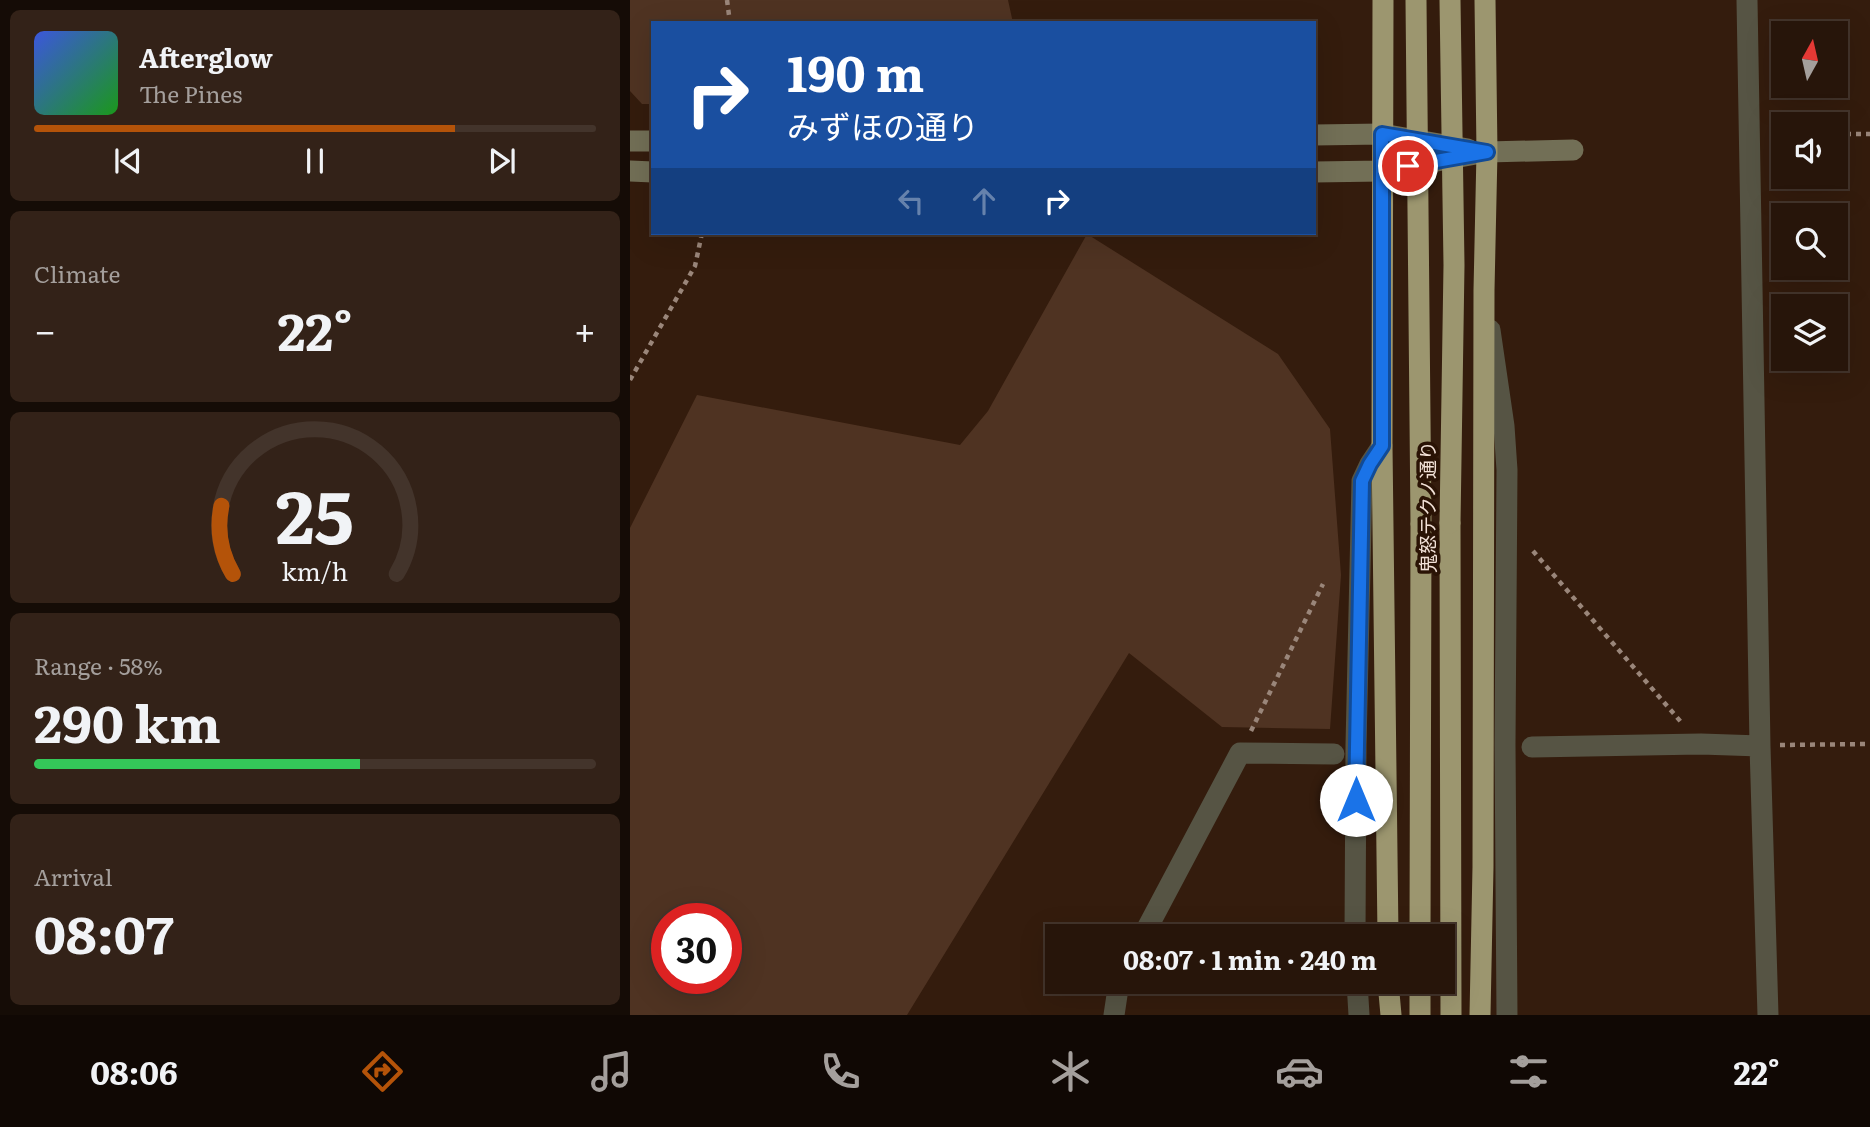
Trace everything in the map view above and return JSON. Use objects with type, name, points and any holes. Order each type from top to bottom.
[{"type":"highway","points":[[1382,0],[1382,446],[1388,924]]},
{"type":"highway","name":"鬼怒テクノ通り","points":[[1416,0],[1421,524],[1420,924]]},
{"type":"highway","name":"鬼怒テクノ通り","points":[[1450,0],[1454,265],[1450,523],[1451,1015]]},
{"type":"highway","points":[[1480,1015],[1487,152],[1485,0]]},
{"type":"highway","points":[[1389,994],[1391,1015]]},
{"type":"highway","points":[[1420,994],[1420,1015]]},
{"type":"street","points":[[1747,0],[1760,746],[1768,1015]]},
{"type":"street","points":[[1316,135],[1382,134],[1487,152]]},
{"type":"street","points":[[630,141],[651,141]]},
{"type":"street","points":[[1316,172],[1382,171],[1487,152],[1573,150]]},
{"type":"street","points":[[630,171],[651,172]]},
{"type":"street","points":[[1484,290],[1504,426],[1507,470],[1507,1015]]},
{"type":"street","points":[[1355,924],[1362,481],[1382,446]]},
{"type":"street","points":[[1532,747],[1700,744],[1760,746]]},
{"type":"street","points":[[1149,924],[1240,753],[1334,754]]},
{"type":"street","points":[[1114,1015],[1117,994]]},
{"type":"street","points":[[1358,994],[1359,1015]]},
{"type":"path","points":[[727,0],[730,21]]},
{"type":"path","points":[[1848,134],[1870,134]]},
{"type":"path","points":[[630,380],[695,266],[702,235]]},
{"type":"path","points":[[1532,551],[1700,744]]},
{"type":"path","points":[[1240,753],[1323,584]]},
{"type":"path","points":[[1760,746],[1870,744]]},
{"type":"shaded area","points":[[630,0],[1008,0],[1013,21],[651,21],[651,104],[642,104],[630,91]]},
{"type":"shaded area","points":[[1089,235],[1278,354],[1330,429],[1341,575],[1330,729],[1222,727],[1129,653],[907,1015],[630,1015],[630,528],[697,395],[960,445],[988,411]]},
{"type":"route","points":[[1356,800],[1362,481],[1382,446],[1382,134],[1487,152],[1408,166]]}]
